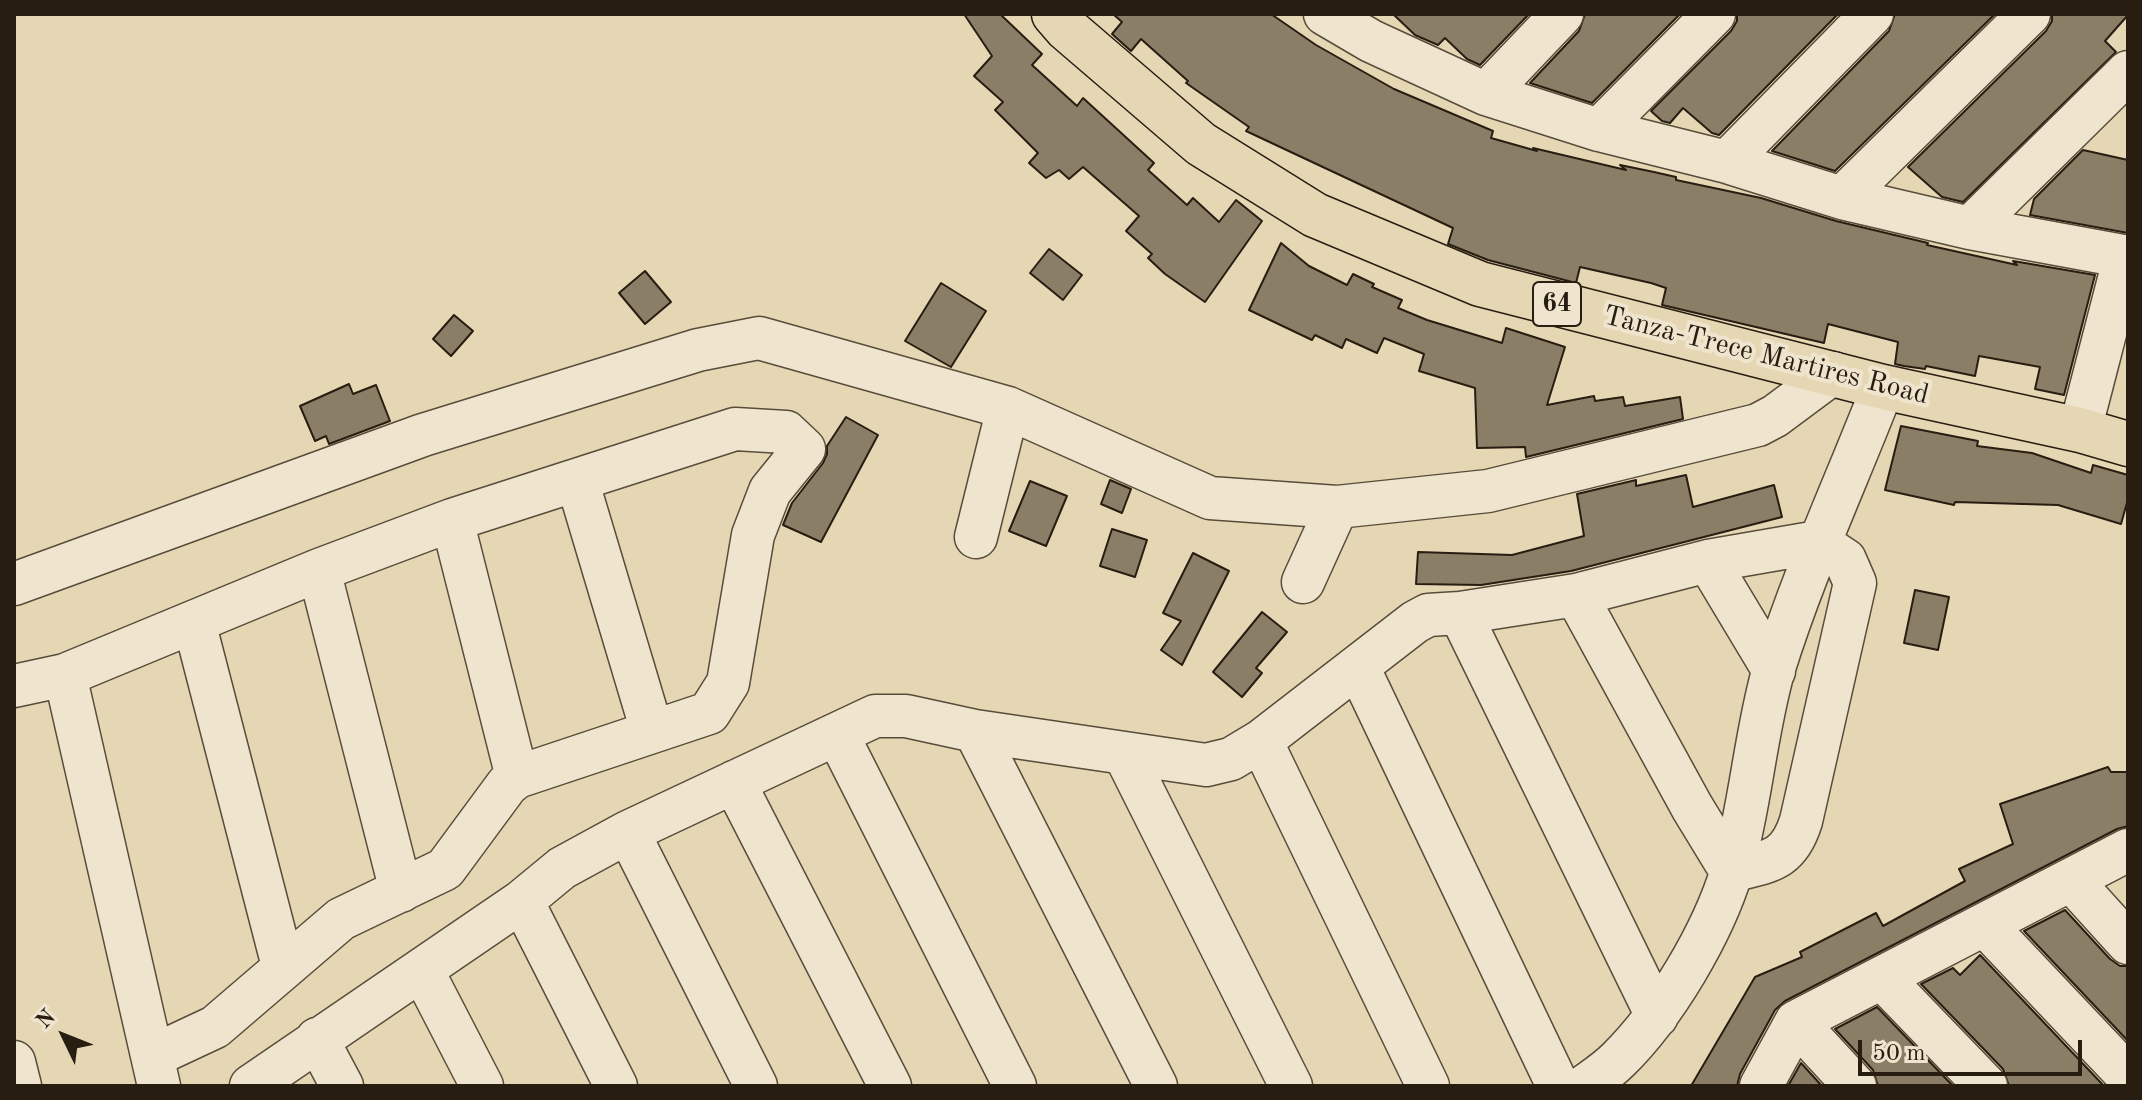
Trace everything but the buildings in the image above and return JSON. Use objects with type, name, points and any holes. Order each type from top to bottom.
[{"type":"main road","name":"Tanza-Trece Martires Road","points":[[1054,14],[1067,29],[1201,144],[1315,215],[1480,284],[1883,387],[2127,441]]},
{"type":"street","points":[[1325,14],[1384,28],[1486,94],[1599,130],[1727,162],[1842,198],[1970,228],[2127,257],[2080,430]]},
{"type":"street","points":[[1486,94],[1562,14]]},
{"type":"street","points":[[1599,130],[1714,14]]},
{"type":"street","points":[[1727,162],[1872,14]]},
{"type":"street","points":[[1842,198],[2029,14]]},
{"type":"street","points":[[1970,228],[2128,72]]},
{"type":"street","points":[[14,584],[423,435],[698,350],[759,338],[1008,408],[1210,498],[1337,507],[1488,491],[1758,425],[1833,373]]},
{"type":"street","points":[[1585,1086],[1617,1061],[1657,1016],[1697,952],[1731,871],[1774,671],[1818,542],[1839,500],[1883,387]]},
{"type":"street","points":[[976,537],[1008,408]]},
{"type":"street","points":[[14,686],[65,675],[319,570],[452,520],[735,429],[786,432],[804,449],[770,491],[753,535],[728,683],[709,713],[517,777],[507,785],[445,869],[341,919],[215,1027],[156,1071],[65,675]]},
{"type":"street","points":[[577,480],[652,731]]},
{"type":"street","points":[[1303,582],[1337,507]]},
{"type":"street","points":[[452,520],[517,777]]},
{"type":"street","points":[[251,1086],[522,901],[562,868],[628,832],[875,716],[906,716],[975,731],[1206,765],[1231,759],[1261,741],[1428,615],[1576,595],[1708,561],[1818,542],[1845,560],[1855,583],[1801,821],[1796,838],[1784,855],[1731,871]]},
{"type":"street","points":[[1708,561],[1774,671]]},
{"type":"street","points":[[319,570],[401,891]]},
{"type":"street","points":[[1576,595],[1692,807],[1731,871]]},
{"type":"street","points":[[1460,613],[1657,1016]]},
{"type":"street","points":[[194,622],[283,966]]},
{"type":"street","points":[[1358,667],[1558,1086]]},
{"type":"street","points":[[975,731],[1156,1086]]},
{"type":"street","points":[[837,734],[1015,1086]]},
{"type":"street","points":[[1261,741],[1428,1086]]},
{"type":"street","points":[[1124,753],[1291,1086]]},
{"type":"street","points":[[734,782],[890,1086]]},
{"type":"street","points":[[628,832],[756,1086]]},
{"type":"street","points":[[1761,1086],[1796,1022],[2128,850]]},
{"type":"street","points":[[2071,880],[2128,943]]},
{"type":"street","points":[[522,901],[616,1086]]},
{"type":"street","points":[[1985,925],[2128,1076]]},
{"type":"street","points":[[422,970],[482,1086]]},
{"type":"street","points":[[1882,978],[1986,1086]]},
{"type":"street","points":[[1796,1022],[1855,1086]]},
{"type":"street","points":[[317,1039],[342,1086]]},
{"type":"street","points":[[14,1062],[20,1086]]}]
